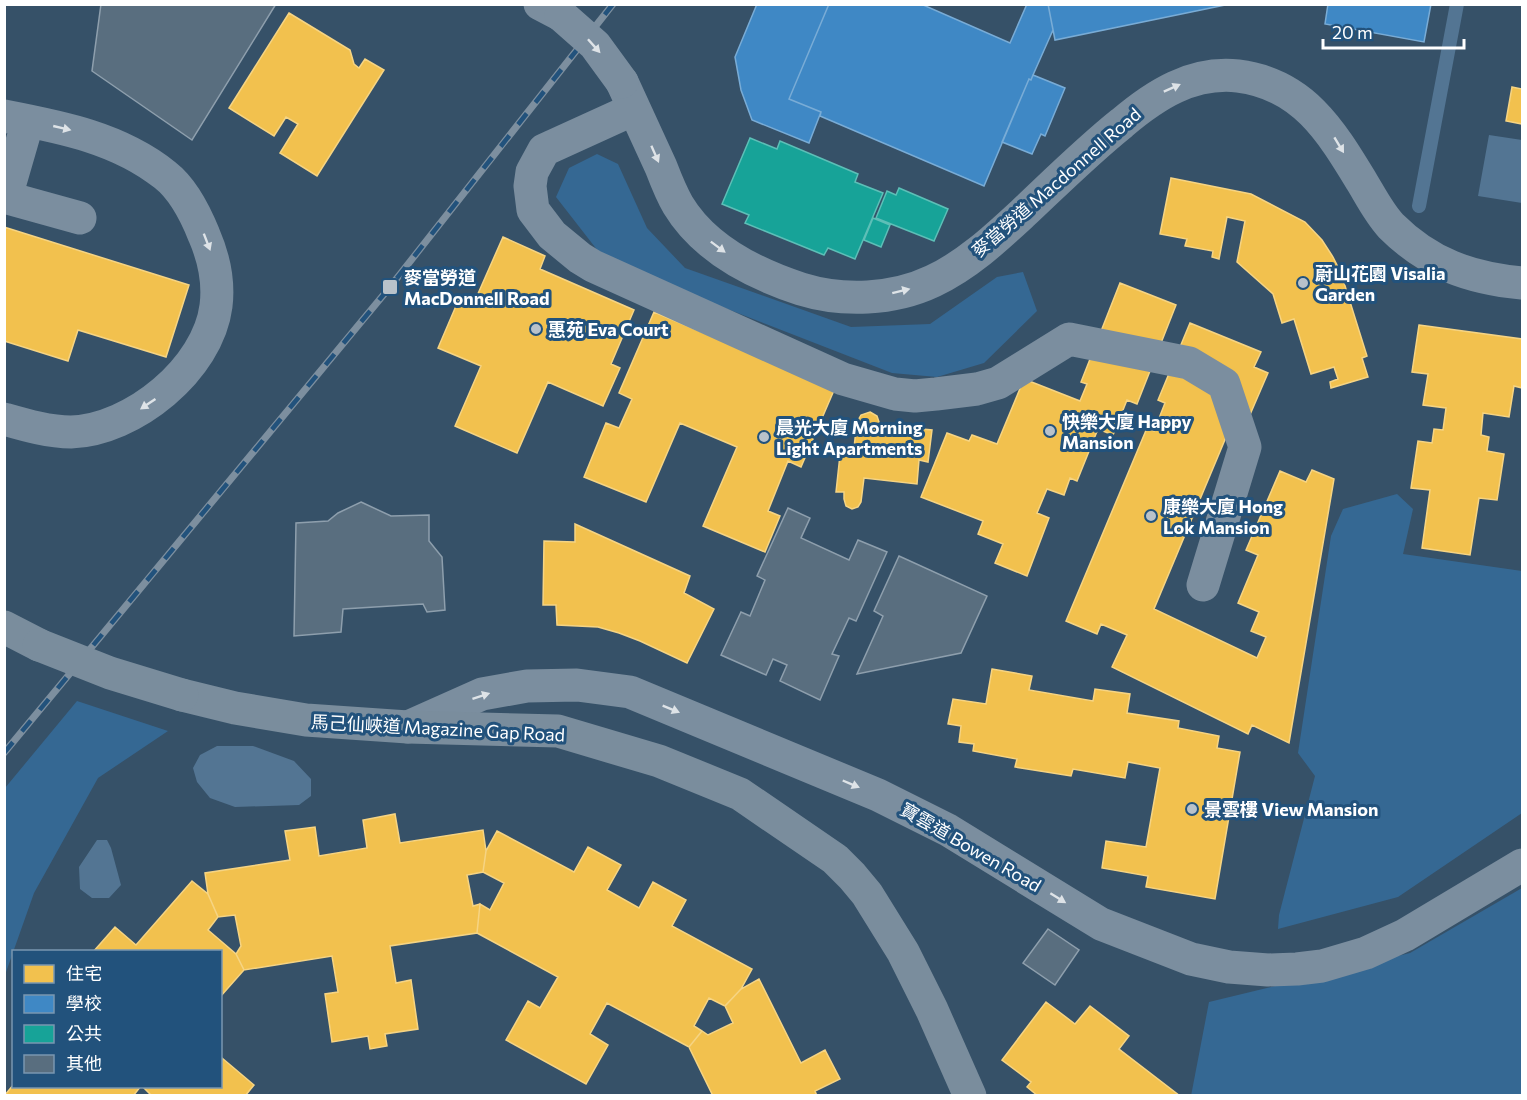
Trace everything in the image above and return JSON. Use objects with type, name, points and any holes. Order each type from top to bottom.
[{"type":"main road","name":"馬己仙峽道 Magazine Gap Road","points":[[4,627],[39,645],[110,673],[235,708],[306,720],[408,727],[558,731],[659,761],[740,794],[835,859],[867,894],[903,952],[970,1095]]},
{"type":"street","name":"麥當勞道 Macdonnell Road","points":[[551,10],[595,45],[628,95],[678,205],[695,227],[712,243],[751,268],[814,293],[840,297],[882,296],[933,281],[957,267],[1000,234],[1112,131],[1163,91],[1188,81],[1235,76],[1275,87],[1298,100],[1318,117],[1334,136],[1376,206],[1390,224],[1410,243],[1451,268],[1475,276],[1522,283]]},
{"type":"street","points":[[628,95],[544,150],[532,172],[530,186],[533,210],[552,235],[593,266],[843,379],[895,394],[915,396],[936,394],[977,389],[998,383],[1069,339],[1189,363],[1224,384],[1245,447],[1203,585]]},
{"type":"street","points":[[4,418],[70,432],[93,429],[115,421],[163,394],[190,364],[202,347],[212,326],[217,289],[210,249],[200,223],[168,177],[145,160],[108,142],[68,129],[16,118],[5,197],[80,218]]},
{"type":"street","name":"寶雲道 Bowen Road","points":[[408,727],[482,694],[527,686],[577,684],[630,692],[834,777],[938,825],[1101,924],[1191,959],[1229,967],[1268,970],[1297,969],[1322,966],[1366,953],[1406,935],[1522,865]]},
{"type":"shaded area","points":[[1489,135],[1522,140],[1522,203],[1478,196]]},
{"type":"shaded area","points":[[597,154],[618,164],[647,228],[685,268],[851,327],[930,324],[997,277],[1023,272],[1037,311],[984,363],[937,377],[892,373],[676,289],[598,251],[556,197],[569,168]]},
{"type":"shaded area","points":[[1397,494],[1413,509],[1403,554],[1522,571],[1522,813],[1398,897],[1278,929],[1279,915],[1315,776],[1298,753],[1331,536],[1343,509]]},
{"type":"shaded area","points":[[77,701],[168,731],[98,778],[34,893],[5,975],[5,788]]},
{"type":"shaded area","points":[[217,746],[253,746],[294,761],[311,779],[311,796],[299,805],[235,807],[210,798],[197,782],[193,768],[200,755]]},
{"type":"shaded area","points":[[97,840],[107,840],[121,885],[109,898],[92,898],[80,889],[79,867]]},
{"type":"shaded area","points":[[1522,888],[1522,1095],[1191,1096],[1209,1002],[1410,953]]},
{"type":"building: 住宅","points":[[289,13],[350,50],[354,64],[359,68],[365,59],[384,70],[317,176],[280,153],[298,124],[286,117],[274,136],[229,108]]},
{"type":"building: 住宅","points":[[1512,87],[1522,89],[1522,124],[1506,121]]},
{"type":"building: 住宅","name":"蔚山花園 Visalia Garden","points":[[1171,178],[1251,194],[1305,222],[1322,240],[1341,273],[1367,356],[1362,358],[1368,377],[1331,388],[1330,382],[1338,379],[1334,367],[1311,374],[1294,319],[1282,323],[1273,294],[1237,262],[1245,221],[1227,217],[1219,259],[1212,257],[1213,251],[1185,246],[1187,239],[1160,234]]},
{"type":"building: 住宅","points":[[4,227],[189,285],[166,357],[78,330],[68,361],[4,341]]},
{"type":"building: 住宅","name":"惠苑 Eva Court","points":[[503,237],[545,256],[540,269],[634,310],[611,364],[620,368],[603,406],[548,382],[517,453],[455,426],[481,366],[438,348],[459,299],[473,305]]},
{"type":"building: 住宅","name":"快樂大廈 Happy Mansion","points":[[1120,283],[1176,305],[1137,404],[1127,400],[1113,435],[1098,429],[1077,481],[1070,478],[1064,495],[1047,489],[1037,513],[1049,518],[1027,576],[995,563],[1003,544],[978,534],[983,521],[921,497],[947,433],[969,441],[972,435],[997,444],[1024,379],[1080,401],[1087,384],[1081,382]]},
{"type":"building: 住宅","name":"晨光大廈 Morning Light Apartments","points":[[654,312],[835,388],[801,467],[788,461],[768,511],[780,516],[765,552],[703,526],[737,447],[680,423],[646,502],[584,477],[606,423],[619,428],[632,399],[619,393]]},
{"type":"building: 住宅","name":"康樂大廈 Hong Lok Mansion","points":[[1190,323],[1261,352],[1254,367],[1268,373],[1249,417],[1237,411],[1154,609],[1257,658],[1266,637],[1251,631],[1259,612],[1238,603],[1258,555],[1246,550],[1280,471],[1306,482],[1312,470],[1334,479],[1289,743],[1252,725],[1248,734],[1112,667],[1127,635],[1101,624],[1097,634],[1066,621],[1147,428],[1154,431],[1165,403],[1158,400]]},
{"type":"building: 住宅","points":[[1419,325],[1522,339],[1522,388],[1514,386],[1509,417],[1483,413],[1481,435],[1489,437],[1487,451],[1504,454],[1497,500],[1479,498],[1470,555],[1422,548],[1430,490],[1411,488],[1418,441],[1432,443],[1434,429],[1443,430],[1446,408],[1423,405],[1428,374],[1412,372]]},
{"type":"building: 住宅","points":[[870,412],[877,416],[880,425],[932,430],[928,462],[919,460],[917,484],[864,478],[861,502],[858,507],[852,509],[846,506],[844,492],[836,492],[840,455],[853,456],[857,422],[861,415]]},
{"type":"building: 住宅","points":[[575,524],[690,576],[684,593],[714,609],[687,663],[619,633],[598,627],[557,625],[556,605],[543,605],[544,541],[575,542]]},
{"type":"building: 住宅","name":"景雲樓 View Mansion","points":[[992,669],[1032,676],[1029,690],[1093,701],[1095,689],[1130,694],[1127,713],[1179,721],[1178,728],[1219,736],[1217,748],[1240,752],[1215,899],[1146,887],[1148,876],[1102,868],[1106,841],[1146,847],[1160,768],[1128,762],[1125,778],[1073,769],[1071,776],[1015,767],[1017,759],[973,751],[974,744],[959,742],[961,726],[948,724],[953,699],[986,704]]},
{"type":"building: 住宅","points":[[395,814],[400,843],[483,830],[486,851],[483,872],[467,875],[473,906],[480,904],[477,933],[390,946],[396,983],[411,980],[418,1029],[385,1034],[387,1046],[370,1049],[368,1036],[332,1042],[325,994],[338,992],[332,956],[244,970],[236,954],[241,946],[235,915],[218,917],[208,894],[205,873],[290,860],[285,831],[315,827],[319,856],[367,848],[363,820]]},
{"type":"building: 住宅","points":[[497,831],[574,872],[588,847],[621,865],[607,890],[639,908],[653,882],[686,900],[672,926],[752,969],[741,989],[725,1006],[709,998],[694,1026],[702,1031],[689,1047],[607,1003],[590,1034],[608,1045],[586,1084],[506,1040],[528,1001],[540,1008],[558,977],[477,933],[480,904],[490,910],[504,883],[483,872],[486,851]]},
{"type":"building: 住宅","points":[[192,881],[208,894],[218,917],[208,930],[236,954],[244,970],[222,995],[222,950],[95,950],[115,927],[136,945]]},
{"type":"building: 住宅","points":[[759,979],[801,1063],[825,1050],[840,1079],[815,1091],[817,1096],[713,1096],[689,1047],[702,1031],[708,1035],[733,1023],[725,1006],[741,989]]},
{"type":"building: 住宅","points":[[1046,1002],[1075,1024],[1090,1006],[1129,1036],[1119,1049],[1180,1096],[1038,1096],[1027,1087],[1031,1082],[1002,1060]]},
{"type":"building: 住宅","points":[[222,1058],[254,1085],[245,1096],[152,1096],[144,1088],[222,1088]]},
{"type":"building: 住宅","points":[[12,1086],[139,1088],[133,1096],[4,1096]]},
{"type":"building: 學校","points":[[757,4],[829,4],[789,99],[821,112],[809,143],[752,120],[741,90],[735,57]]},
{"type":"building: 學校","points":[[829,4],[921,4],[1010,43],[1027,4],[1048,4],[1053,30],[1031,80],[1029,79],[984,186],[820,116],[821,112],[789,99]]},
{"type":"building: 學校","points":[[1048,4],[1230,4],[1055,40]]},
{"type":"building: 學校","points":[[1328,4],[1431,4],[1424,42],[1325,24]]},
{"type":"building: 學校","points":[[1033,75],[1065,88],[1045,136],[1041,134],[1032,154],[1002,142],[1029,79],[1031,80]]},
{"type":"building: 公共","points":[[750,138],[777,149],[780,141],[858,174],[855,182],[883,193],[855,259],[828,248],[824,255],[745,223],[749,215],[722,204]]},
{"type":"building: 公共","points":[[899,188],[948,209],[934,241],[876,218],[887,191],[896,195]]},
{"type":"building: 公共","points":[[873,218],[890,225],[881,247],[864,240]]},
{"type":"building: 其他","points":[[101,4],[276,4],[192,140],[92,71]]},
{"type":"building: 其他","points":[[361,502],[391,516],[429,515],[429,541],[442,557],[445,610],[427,612],[423,604],[343,609],[341,632],[294,636],[296,523],[328,521],[338,513]]},
{"type":"building: 其他","points":[[788,508],[810,518],[801,538],[849,560],[858,540],[887,552],[856,621],[849,618],[832,654],[839,656],[820,700],[780,681],[787,665],[773,659],[766,675],[721,655],[741,612],[750,616],[765,580],[757,576]]},
{"type":"building: 其他","points":[[899,556],[987,596],[961,653],[857,674],[883,616],[874,611]]},
{"type":"building: 其他","points":[[1048,929],[1079,950],[1055,985],[1023,963]]},
{"type":"waterway","points":[[1419,206],[1457,4]]},
{"type":"railway","points":[[4,753],[390,287],[613,4]]},
{"type":"place","name":"蔚山花園 Visalia Garden","points":[[1303,283]]},
{"type":"place","name":"麥當勞道 MacDonnell Road","points":[[390,287]]},
{"type":"place","name":"惠苑 Eva Court","points":[[536,329]]},
{"type":"place","name":"快樂大廈 Happy Mansion","points":[[1050,431]]},
{"type":"place","name":"晨光大廈 Morning Light Apartments","points":[[764,437]]},
{"type":"place","name":"康樂大廈 Hong Lok Mansion","points":[[1151,516]]},
{"type":"place","name":"景雲樓 View Mansion","points":[[1192,809]]}]
